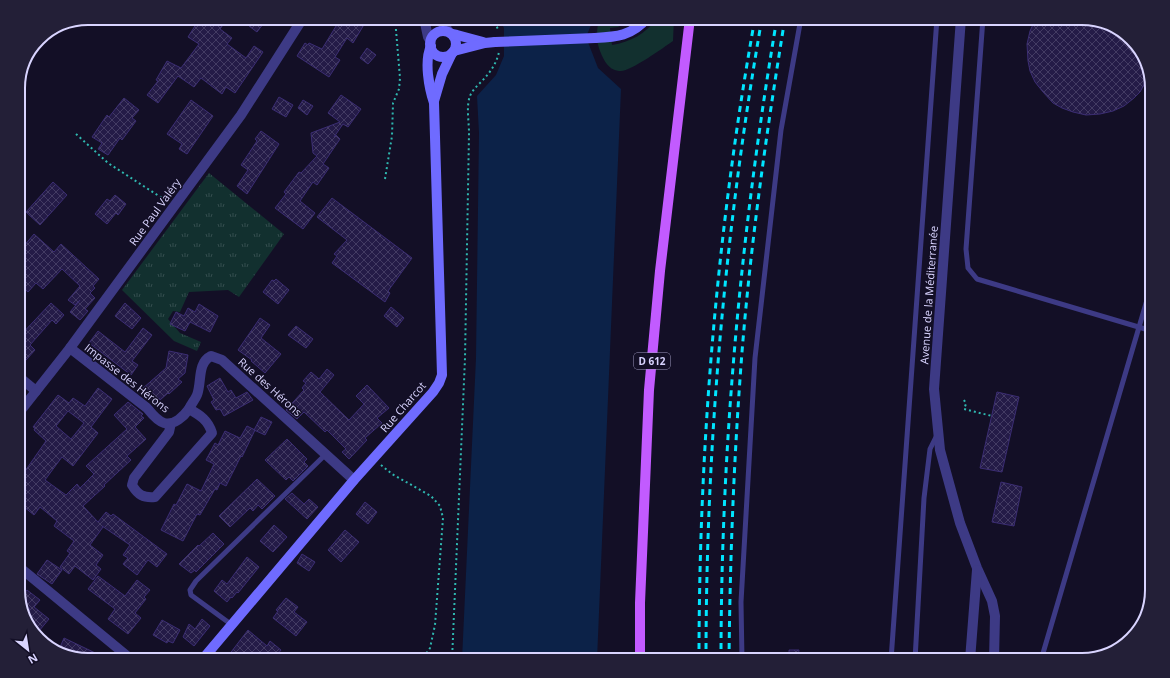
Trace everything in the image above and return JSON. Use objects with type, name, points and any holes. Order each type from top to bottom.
[{"type":"main road","points":[[684,63],[685,25]]},
{"type":"main road","name":"D 612","points":[[640,653],[640,603],[649,390],[660,271],[689,25]]},
{"type":"main road","points":[[684,63],[693,25]]},
{"type":"street","name":"Rue Paul Valéry","points":[[25,405],[70,348],[241,115],[299,25]]},
{"type":"street","points":[[425,25],[428,37],[434,52],[438,55],[445,56],[453,52],[494,42],[619,37],[641,25]]},
{"type":"street","points":[[444,25],[454,37],[456,44],[453,52]]},
{"type":"street","name":"Avenue de la Méditerranée","points":[[960,25],[934,389],[940,450],[960,523],[977,568],[992,601],[995,616],[994,653]]},
{"type":"street","points":[[431,44],[432,38],[441,31],[494,42]]},
{"type":"street","name":"Rue Charcot","points":[[208,653],[354,480],[433,392],[442,376],[434,103],[430,89],[428,54],[431,44]]},
{"type":"street","name":"Rue Charcot","points":[[434,103],[442,74],[453,52]]},
{"type":"street","name":"Impasse des Hérons","points":[[70,348],[146,408],[158,420],[165,424],[171,422],[176,422],[189,409],[201,416],[209,424],[212,433],[155,497],[147,498],[139,495],[132,485],[134,478],[169,432],[171,422]]},
{"type":"street","name":"Rue des Hérons","points":[[189,409],[197,395],[202,364],[206,358],[211,356],[222,360],[354,480]]},
{"type":"street","points":[[25,382],[36,391]]},
{"type":"street","name":"Avenue de la Méditerranée","points":[[970,653],[977,568]]},
{"type":"street","points":[[25,572],[124,653]]},
{"type":"lane","points":[[742,653],[741,602],[755,358],[781,130],[800,25]]},
{"type":"lane","points":[[892,653],[936,25]]},
{"type":"lane","points":[[982,25],[966,250],[968,268],[977,278],[1145,329]]},
{"type":"lane","points":[[1043,653],[1145,307]]},
{"type":"lane","points":[[915,653],[924,498],[930,449],[938,435]]},
{"type":"lane","points":[[232,625],[191,595],[190,590],[196,581],[326,454]]},
{"type":"path","points":[[384,179],[392,136],[393,103],[399,89],[400,78],[396,25]]},
{"type":"path","points":[[452,653],[465,358],[469,97],[472,91],[491,73],[496,64],[494,42],[499,29],[496,25]]},
{"type":"path","points":[[76,134],[108,163],[174,206]]},
{"type":"path","points":[[964,400],[966,404],[964,409],[992,416]]},
{"type":"path","points":[[374,459],[392,474],[432,496],[440,506],[443,518],[435,626],[430,648],[427,653]]},
{"type":"green space","points":[[598,25],[621,25],[610,28],[612,45],[625,42],[643,33],[652,25],[674,25],[673,41],[647,59],[621,71],[617,71],[610,67],[603,58],[597,39]]},
{"type":"green space","points":[[209,173],[284,234],[239,297],[228,290],[189,292],[180,312],[173,311],[168,319],[180,333],[201,342],[197,351],[174,341],[122,290]]},
{"type":"water","points":[[502,25],[591,25],[586,37],[598,68],[621,89],[597,653],[462,653],[476,358],[479,133],[477,96],[496,75],[504,56],[504,28]]},
{"type":"building","points":[[196,25],[223,25],[220,29],[232,38],[227,44],[246,58],[254,46],[263,52],[235,93],[226,87],[222,94],[201,78],[194,87],[178,76],[158,103],[147,95],[158,81],[156,80],[167,61],[181,68],[199,44],[188,37]]},
{"type":"building","points":[[250,25],[262,25],[257,32],[249,26]]},
{"type":"building","points":[[337,25],[364,25],[353,43],[347,38],[335,57],[340,60],[329,77],[297,56],[305,43],[308,45],[309,43],[322,49]]},
{"type":"building","points":[[1033,25],[1082,25],[1098,27],[1114,33],[1127,43],[1139,60],[1145,83],[1140,92],[1134,98],[1124,106],[1113,111],[1086,115],[1062,108],[1053,103],[1043,92],[1035,82],[1030,71],[1027,44]]},
{"type":"building","points":[[367,48],[376,55],[368,64],[360,58]]},
{"type":"building","points":[[341,95],[361,109],[348,127],[343,124],[334,137],[336,135],[340,139],[323,164],[329,168],[317,185],[313,182],[300,201],[315,213],[303,229],[275,208],[286,194],[284,192],[299,172],[301,173],[317,156],[313,153],[311,133],[340,122],[328,113]]},
{"type":"building","points":[[279,97],[293,105],[286,117],[272,109]]},
{"type":"building","points":[[124,98],[139,110],[132,118],[136,121],[122,140],[120,138],[108,155],[98,149],[102,143],[92,137],[107,115],[109,117]]},
{"type":"building","points":[[191,100],[213,116],[187,154],[179,149],[182,144],[167,134]]},
{"type":"building","points":[[303,100],[313,106],[307,115],[298,108]]},
{"type":"building","points":[[261,131],[279,144],[247,194],[237,186],[248,170],[241,165],[257,141],[255,139]]},
{"type":"building","points":[[53,182],[67,195],[40,225],[26,212]]},
{"type":"building","points":[[115,195],[126,204],[118,215],[116,213],[107,224],[95,214],[107,199],[110,201]]},
{"type":"building","points":[[332,198],[412,258],[388,291],[390,293],[385,302],[332,263],[337,256],[334,254],[347,240],[317,217]]},
{"type":"building","points":[[34,234],[54,252],[61,244],[99,279],[93,286],[95,288],[90,293],[95,298],[85,309],[88,311],[80,320],[70,312],[80,300],[75,305],[68,300],[80,286],[62,269],[43,289],[36,283],[28,292],[25,289],[25,245]]},
{"type":"building","points":[[276,279],[289,290],[278,304],[263,292],[272,280],[274,281]]},
{"type":"building","points":[[51,303],[64,315],[56,324],[52,320],[30,345],[35,350],[25,361],[25,331]]},
{"type":"building","points":[[125,303],[141,318],[132,329],[115,316]]},
{"type":"building","points":[[199,304],[218,316],[210,332],[190,322],[185,331],[170,324],[176,312],[184,316],[188,308],[195,312]]},
{"type":"building","points":[[391,307],[404,318],[397,327],[384,316]]},
{"type":"building","points":[[260,318],[270,325],[261,338],[281,354],[265,373],[251,361],[252,360],[238,350]]},
{"type":"building","points":[[296,326],[313,339],[306,348],[288,335]]},
{"type":"building","points":[[143,328],[152,335],[132,361],[138,365],[131,375],[89,343],[98,331],[125,352]]},
{"type":"building","points":[[169,351],[188,355],[185,373],[178,379],[182,382],[169,394],[168,393],[160,400],[159,398],[154,403],[142,389],[166,368]]},
{"type":"building","points":[[327,369],[334,375],[320,392],[349,420],[364,404],[356,396],[367,385],[389,408],[377,418],[382,423],[365,438],[367,440],[349,459],[342,452],[346,449],[327,430],[325,432],[304,412],[297,419],[286,410],[304,390],[302,388],[306,383],[303,381],[311,372],[319,379]]},
{"type":"building","points":[[220,378],[228,392],[231,390],[236,398],[247,392],[253,400],[224,416],[220,409],[216,410],[211,402],[214,400],[207,386]]},
{"type":"building","points":[[98,388],[112,399],[91,427],[98,433],[73,466],[62,457],[45,480],[66,495],[77,484],[80,488],[94,474],[86,466],[127,429],[114,415],[128,402],[143,414],[141,416],[144,418],[135,427],[146,439],[127,456],[131,460],[83,506],[98,522],[106,512],[111,516],[113,514],[167,554],[157,567],[148,560],[137,575],[123,564],[128,558],[123,555],[130,545],[102,526],[103,527],[90,545],[103,555],[96,565],[101,569],[93,580],[75,566],[69,574],[60,567],[70,553],[67,551],[74,541],[54,526],[57,521],[40,507],[34,515],[25,508],[25,471],[46,441],[34,430],[35,428],[33,427],[58,395],[69,403],[73,398],[85,406]],"holes":[[[68,411],[84,423],[71,439],[56,426]]]},
{"type":"building","points":[[997,392],[1019,397],[1002,472],[980,468]]},
{"type":"building","points":[[261,417],[272,422],[265,435],[254,430]]},
{"type":"building","points":[[247,426],[255,430],[226,486],[220,483],[217,490],[215,489],[200,515],[197,514],[183,541],[161,530],[174,504],[176,505],[187,484],[201,491],[214,464],[206,460],[215,443],[218,445],[225,431],[240,438]]},
{"type":"building","points":[[287,439],[307,459],[304,462],[308,466],[293,481],[289,477],[286,480],[265,460]]},
{"type":"building","points":[[257,479],[275,496],[262,509],[258,505],[253,511],[250,508],[230,527],[219,516]]},
{"type":"building","points":[[1001,482],[1022,487],[1014,526],[992,522]]},
{"type":"building","points":[[292,493],[304,504],[309,499],[318,507],[307,519],[285,499]]},
{"type":"building","points":[[365,502],[377,512],[368,524],[356,514]]},
{"type":"building","points":[[274,525],[287,537],[273,552],[260,541]]},
{"type":"building","points":[[345,530],[359,542],[341,562],[328,550]]},
{"type":"building","points":[[213,533],[224,544],[196,572],[195,570],[191,573],[179,564],[198,545],[199,546]]},
{"type":"building","points":[[302,554],[315,562],[309,571],[297,563]]},
{"type":"building","points":[[247,557],[259,567],[238,593],[237,592],[227,602],[214,591],[222,580],[227,584]]},
{"type":"building","points":[[47,560],[62,570],[52,584],[37,574]]},
{"type":"building","points":[[98,576],[125,596],[137,580],[150,590],[144,597],[146,599],[135,613],[141,618],[128,634],[108,619],[115,609],[88,589]]},
{"type":"building","points":[[27,590],[40,600],[34,607],[49,619],[40,630],[33,622],[29,611],[30,609],[27,606],[25,594]]},
{"type":"building","points":[[286,598],[298,607],[294,612],[307,622],[296,636],[273,618],[278,611],[276,610]]},
{"type":"building","points":[[202,619],[210,626],[194,646],[183,637],[189,624],[195,629]]},
{"type":"building","points":[[162,620],[180,630],[173,643],[168,641],[167,643],[153,635]]},
{"type":"building","points":[[248,630],[267,646],[270,641],[281,650],[279,653],[230,653]]},
{"type":"building","points":[[64,638],[95,653],[72,651],[60,647]]},
{"type":"building","points":[[789,650],[799,650],[799,653],[789,653]]},
{"type":"railway","points":[[699,653],[702,499],[713,338],[730,177],[754,25]]},
{"type":"railway","points":[[706,653],[710,499],[720,338],[738,177],[761,25]]},
{"type":"railway","points":[[721,653],[722,579],[729,418],[743,258],[764,98],[776,25]]},
{"type":"railway","points":[[729,653],[733,506],[742,352],[760,185],[784,25]]}]
